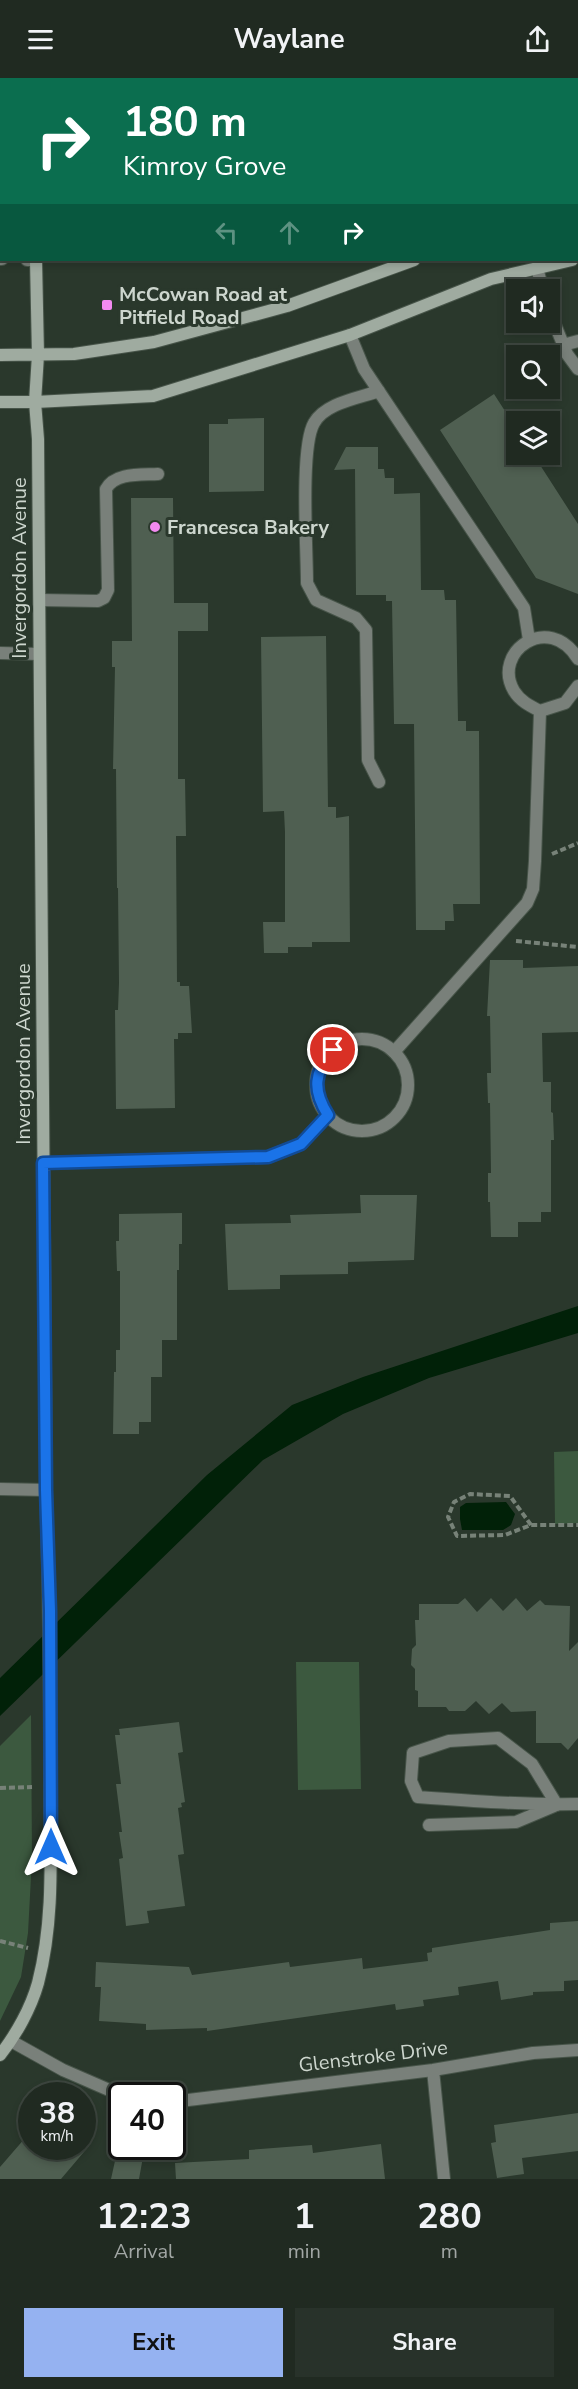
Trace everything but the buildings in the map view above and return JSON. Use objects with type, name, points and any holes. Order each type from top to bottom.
[{"type":"street","name":"Invergordon Avenue","points":[[0,2055],[11,2041],[37,1985],[45,1952],[50,1886],[50,1611],[46,1490],[40,600],[38,439],[35,402],[38,355],[36,261]]},
{"type":"street","points":[[0,355],[74,354],[154,342],[287,306],[411,261]]},
{"type":"street","points":[[0,402],[153,396],[350,335],[491,279],[568,261]]},
{"type":"street","points":[[537,268],[540,279]]},
{"type":"street","points":[[558,333],[578,369]]},
{"type":"street","points":[[350,335],[364,369],[524,608],[529,640]]},
{"type":"street","points":[[563,345],[578,341]]},
{"type":"street","points":[[379,391],[330,408],[314,422],[307,444],[307,583],[316,600],[356,618],[366,630],[368,760],[379,782]]},
{"type":"street","points":[[40,600],[98,601],[104,598],[108,590],[106,489],[119,477],[158,474]]},
{"type":"street","points":[[578,659],[563,642],[540,637],[529,640],[519,647],[512,657],[509,680],[521,700],[540,711],[565,703],[578,686]]},
{"type":"street","points":[[0,653],[39,654]]},
{"type":"street","points":[[394,1052],[527,903],[533,889],[540,711]]},
{"type":"street","points":[[359,1039],[374,1040],[394,1052],[405,1068],[408,1084],[406,1100],[398,1114],[386,1124],[371,1130],[355,1130],[340,1125],[328,1115],[320,1103],[317,1089],[318,1074],[324,1061],[333,1050],[345,1042],[359,1039]]},
{"type":"street","points":[[43,1163],[268,1157],[301,1144],[328,1115]]},
{"type":"street","points":[[0,1489],[46,1490]]},
{"type":"street","points":[[557,1805],[532,1764],[498,1738],[449,1741],[413,1753],[411,1782],[418,1797],[557,1805],[578,1804]]},
{"type":"street","points":[[429,1825],[516,1822],[557,1805]]},
{"type":"street","points":[[11,2041],[63,2070],[108,2090]]},
{"type":"street","name":"Glenstroke Drive","points":[[186,2100],[433,2070],[533,2053],[578,2049]]},
{"type":"street","points":[[433,2070],[444,2179]]},
{"type":"path","points":[[535,861],[578,843]]},
{"type":"path","points":[[494,940],[540,942],[578,947]]},
{"type":"path","points":[[531,1525],[510,1496],[470,1494],[454,1502],[448,1517],[457,1536],[506,1535],[531,1525],[578,1525]]},
{"type":"path","points":[[0,1788],[50,1787]]},
{"type":"path","points":[[0,1941],[45,1952]]},
{"type":"shaded area","points":[[578,1306],[578,1333],[429,1378],[343,1414],[263,1460],[0,1716],[0,1678],[207,1475],[292,1405],[363,1377]]},
{"type":"shaded area","points":[[578,1451],[578,1523],[555,1524],[554,1452]]},
{"type":"shaded area","points":[[506,1502],[515,1514],[511,1525],[503,1530],[462,1530],[460,1507],[466,1503]]},
{"type":"shaded area","points":[[296,1662],[359,1662],[361,1789],[298,1790]]},
{"type":"shaded area","points":[[31,1715],[32,1858],[28,1933],[21,1977],[0,2021],[0,1746]]},
{"type":"place","name":"McCowan Road at Pitfield Road","points":[[107,305]]},
{"type":"place","name":"Francesca Bakery","points":[[155,527]]},
{"type":"route","points":[[51,1847],[43,1163],[268,1157],[301,1144],[328,1115],[320,1103],[317,1089],[318,1074],[324,1061],[333,1050]]}]
